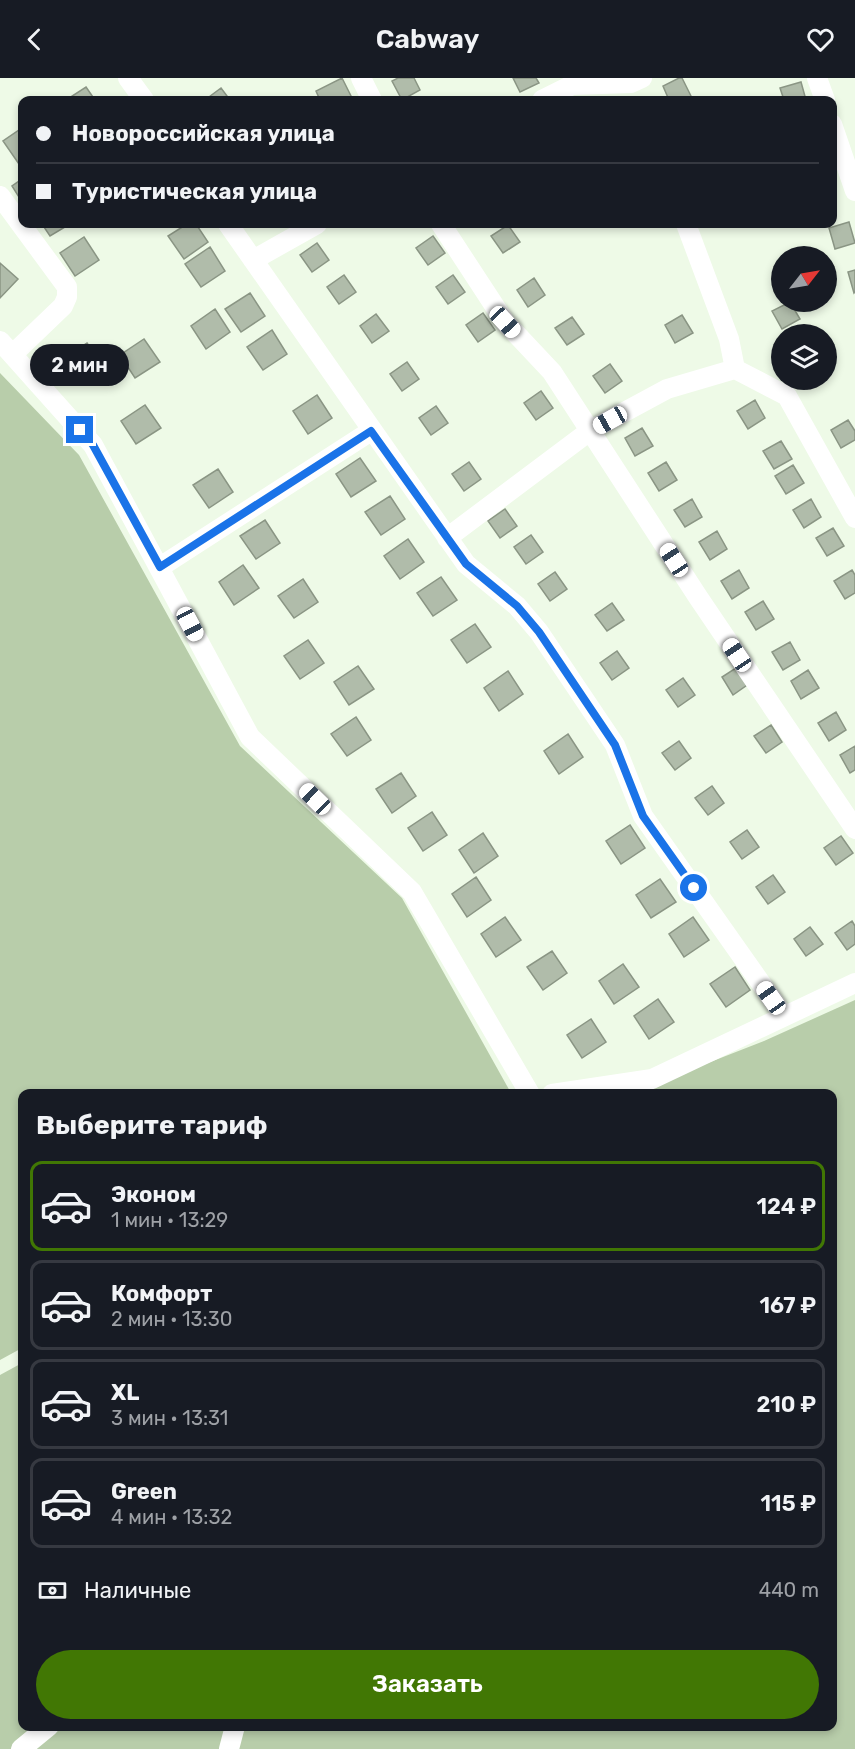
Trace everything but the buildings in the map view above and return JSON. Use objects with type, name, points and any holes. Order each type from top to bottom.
[{"type":"street","points":[[128,78],[141,96]]},
{"type":"street","points":[[361,78],[370,96]]},
{"type":"street","points":[[548,96],[572,81],[631,83],[642,78]]},
{"type":"street","points":[[817,78],[824,96]]},
{"type":"street","points":[[837,139],[855,191]]},
{"type":"street","points":[[0,196],[18,220]]},
{"type":"street","points":[[24,228],[67,287],[68,297],[63,306],[7,348],[93,445],[250,737],[412,892],[527,1089]]},
{"type":"street","points":[[231,228],[466,564],[517,606],[539,632],[615,745],[643,816],[784,1016]]},
{"type":"street","points":[[253,260],[310,228]]},
{"type":"street","points":[[444,228],[505,322],[552,372],[698,597],[855,829]]},
{"type":"street","points":[[687,228],[729,339],[735,369]]},
{"type":"street","points":[[447,538],[591,430],[667,388],[735,369],[787,396],[855,518]]},
{"type":"street","points":[[160,567],[371,431]]},
{"type":"street","points":[[585,1089],[652,1079],[855,982]]},
{"type":"street","points":[[21,1749],[44,1731]]},
{"type":"street","points":[[229,1749],[234,1731]]},
{"type":"green space","points":[[0,373],[79,455],[240,746],[402,898],[509,1089],[18,1089],[18,1350],[0,1360]]},
{"type":"green space","points":[[855,1000],[855,1749],[0,1749],[0,1375],[18,1365],[18,1731],[837,1731],[837,1089],[641,1089],[764,1041]]},
{"type":"route","points":[[80,430],[93,445],[160,567],[371,431],[466,564],[517,606],[539,632],[615,745],[643,816],[694,888]]}]
